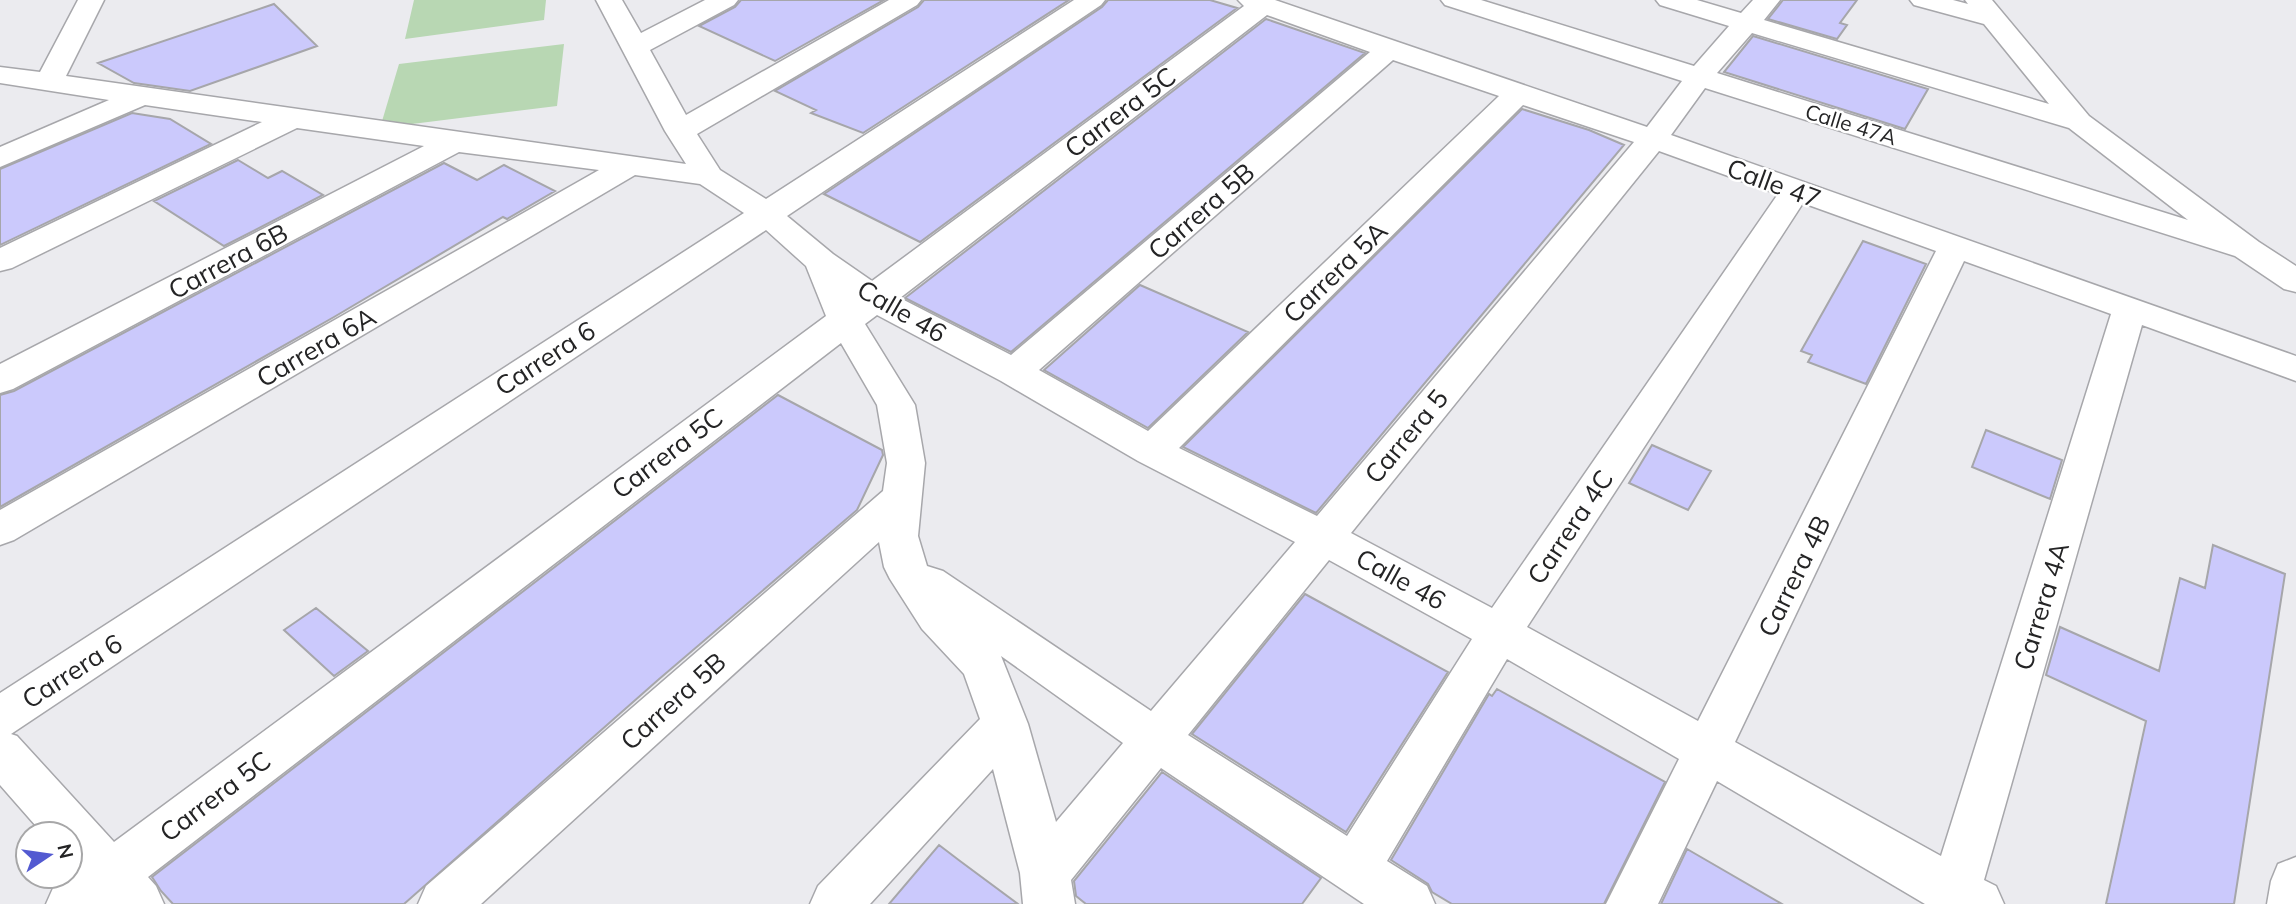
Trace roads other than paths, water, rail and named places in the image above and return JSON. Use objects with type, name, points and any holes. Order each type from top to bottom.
[{"type":"street","points":[[49,82],[91,0]]},
{"type":"street","points":[[609,0],[680,131],[709,176],[765,213],[821,261],[858,308],[896,405],[906,463],[898,536],[905,567],[937,617],[982,664],[1005,724],[1047,889]]},
{"type":"street","points":[[635,47],[725,0]]},
{"type":"street","points":[[680,131],[908,0]]},
{"type":"street","name":"Carrera 6","points":[[0,718],[1092,0]]},
{"type":"street","name":"Calle 47A","points":[[1454,0],[2247,249]]},
{"type":"street","points":[[1669,0],[1757,12],[2079,122]]},
{"type":"street","points":[[1923,0],[1986,10],[2079,122],[2247,249],[2296,281]]},
{"type":"street","name":"Calle 47","points":[[1257,2],[1389,50],[1653,139],[2296,369]]},
{"type":"street","name":"Carrera 5C","points":[[72,904],[124,890],[858,308],[1257,2]]},
{"type":"street","name":"Carrera 5","points":[[1047,889],[1155,738],[1653,139],[1699,77],[1757,12]]},
{"type":"street","name":"Carrera 5B","points":[[1014,372],[1389,50]]},
{"type":"street","points":[[0,75],[709,176]]},
{"type":"street","points":[[0,158],[143,94]]},
{"type":"street","name":"Carrera 5A","points":[[1152,451],[1518,94]]},
{"type":"street","points":[[0,261],[296,117]]},
{"type":"street","name":"Carrera 6B","points":[[0,380],[456,142]]},
{"type":"street","name":"Carrera 6A","points":[[0,529],[632,164]]},
{"type":"street","name":"Carrera 4C","points":[[1355,869],[1499,633],[1796,190]]},
{"type":"street","name":"Carrera 4B","points":[[1632,904],[1954,248]]},
{"type":"street","name":"Calle 46","points":[[858,308],[1014,372],[1152,451],[1322,537],[1709,751],[1962,900]]},
{"type":"street","name":"Carrera 4A","points":[[1962,900],[2130,308]]},
{"type":"street","name":"Carrera 5B","points":[[444,904],[901,498]]},
{"type":"street","points":[[905,567],[1155,738],[1409,904]]},
{"type":"street","points":[[836,904],[1005,724]]},
{"type":"street","points":[[0,751],[124,890]]},
{"type":"street","points":[[2293,904],[2296,881]]}]
